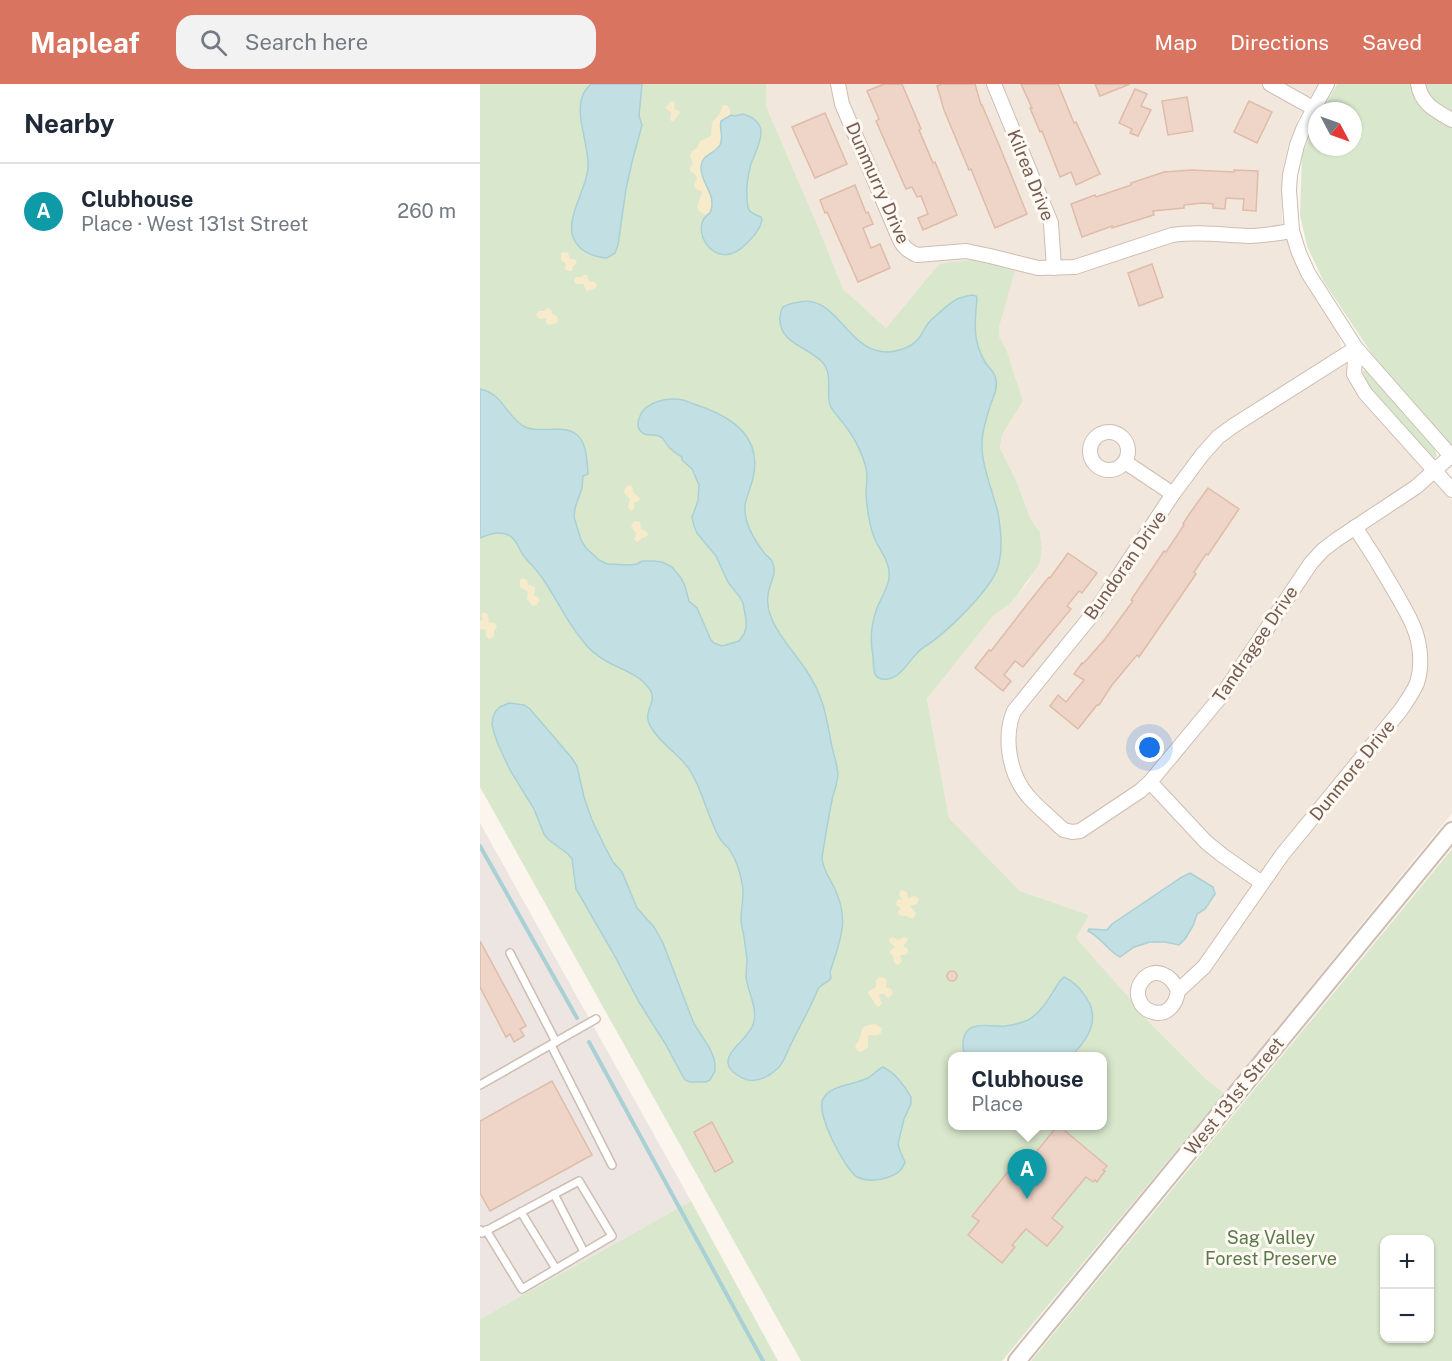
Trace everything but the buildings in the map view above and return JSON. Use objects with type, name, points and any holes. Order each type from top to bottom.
[{"type":"street","name":"Dunmurry Drive","points":[[838,84],[842,104],[899,238],[903,246],[917,255],[966,251],[1038,268],[1075,267],[1172,235],[1201,233],[1251,236],[1292,231]]},
{"type":"street","name":"Kilrea Drive","points":[[994,84],[1051,223],[1054,268]]},
{"type":"street","points":[[1270,84],[1308,105]]},
{"type":"street","points":[[1317,102],[1328,84]]},
{"type":"street","points":[[1418,84],[1425,103],[1452,120]]},
{"type":"street","points":[[1308,119],[1297,145],[1290,175],[1292,231],[1299,253],[1308,273],[1356,348],[1452,456]]},
{"type":"street","points":[[1356,348],[1354,374],[1365,393],[1452,490]]},
{"type":"street","name":"Bundoran Drive","points":[[1064,830],[1028,796],[1016,778],[1008,740],[1008,727],[1021,701],[1096,610],[1173,494],[1218,437],[1356,348]]},
{"type":"street","name":"Tandragee Drive","points":[[1064,830],[1080,831],[1150,782],[1223,694],[1311,563],[1323,549],[1416,487],[1452,456]]},
{"type":"street","points":[[1125,462],[1173,494]]},
{"type":"street","name":"Dunmore Drive","points":[[1178,991],[1204,966],[1282,855],[1400,711],[1416,683],[1420,656],[1413,627],[1405,609],[1355,527]]},
{"type":"street","points":[[1150,782],[1213,848],[1262,883]]},
{"type":"street","name":"West 131st Street","points":[[1017,1361],[1452,831]]},
{"type":"lane","points":[[510,953],[612,1165]]},
{"type":"lane","points":[[480,1085],[596,1019]]},
{"type":"lane","points":[[579,1181],[612,1236],[522,1289],[483,1230],[520,1212],[579,1181]]},
{"type":"lane","points":[[554,1194],[584,1252]]},
{"type":"lane","points":[[520,1212],[556,1269]]},
{"type":"shaded area","points":[[766,84],[1318,84],[1298,119],[1288,146],[1283,170],[1282,220],[1289,248],[1303,279],[1338,334],[1350,377],[1394,435],[1452,500],[1452,813],[1224,1093],[1205,1078],[1138,1011],[1131,1000],[1075,938],[1088,915],[1020,891],[949,818],[927,699],[994,615],[1010,604],[1028,582],[1041,558],[1040,532],[1031,520],[1016,480],[1000,448],[1002,435],[1023,401],[1007,351],[999,336],[999,327],[939,264],[886,328],[843,289],[766,106]]},
{"type":"shaded area","points":[[480,823],[691,1201],[480,1319]]},
{"type":"green space","points":[[480,84],[766,84],[766,106],[843,289],[886,328],[939,264],[971,260],[1015,271],[999,327],[999,336],[1007,351],[1023,401],[1002,435],[1000,448],[1016,480],[1031,520],[1040,532],[1041,558],[1038,566],[1010,604],[994,615],[927,699],[949,818],[1020,891],[1089,915],[1076,938],[1138,1011],[1205,1078],[1224,1093],[1002,1361],[801,1361],[480,787]]},
{"type":"green space","points":[[1337,84],[1452,84],[1452,447],[1374,357],[1324,282],[1307,246],[1300,215],[1302,154],[1308,141],[1308,156],[1362,156],[1362,102],[1327,102]]},
{"type":"green space","points":[[1366,370],[1372,374],[1433,445],[1437,455],[1434,461],[1374,394],[1362,371]]},
{"type":"green space","name":"Sag Valley Forest Preserve","points":[[1452,849],[1452,1361],[1031,1361]]},
{"type":"green space","points":[[691,1201],[778,1361],[480,1361],[480,1319]]},
{"type":"sand","points":[[672,101],[675,103],[674,109],[680,113],[673,122],[670,120],[671,112],[665,108]]},
{"type":"sand","points":[[723,105],[729,107],[731,115],[720,126],[722,141],[717,149],[708,155],[701,168],[712,201],[710,213],[706,215],[699,211],[697,206],[702,193],[694,186],[697,178],[690,171],[693,164],[690,155],[700,141],[711,136],[712,122],[719,115]]},
{"type":"sand","points":[[561,253],[568,253],[570,259],[577,261],[571,271],[565,269],[566,264],[561,260]]},
{"type":"sand","points":[[587,275],[589,281],[595,282],[596,288],[587,291],[584,284],[575,283],[576,277]]},
{"type":"sand","points":[[548,308],[552,314],[557,316],[557,323],[549,325],[546,323],[546,318],[540,319],[536,315],[539,311]]},
{"type":"sand","points":[[629,485],[640,498],[634,503],[632,511],[628,506],[630,499],[624,492]]},
{"type":"sand","points":[[634,521],[640,522],[641,529],[648,535],[637,542],[634,539],[636,533],[631,526]]},
{"type":"sand","points":[[523,578],[527,580],[528,585],[535,588],[534,596],[540,601],[536,605],[533,606],[527,599],[528,592],[520,587],[520,580]]},
{"type":"sand","points":[[485,612],[489,622],[495,623],[497,627],[494,636],[489,639],[486,636],[486,630],[480,629],[480,621],[483,620],[481,614]]},
{"type":"sand","points":[[901,890],[907,892],[908,898],[915,896],[919,899],[917,904],[910,906],[916,913],[913,919],[898,913],[901,908],[896,902],[899,899],[903,900],[899,895]]},
{"type":"sand","points":[[893,937],[898,940],[904,937],[908,940],[903,946],[908,949],[908,953],[900,955],[902,961],[898,965],[894,963],[890,953],[895,947],[889,942],[889,939]]},
{"type":"sand","points":[[880,977],[885,978],[886,987],[891,989],[893,994],[888,998],[880,994],[882,1003],[879,1007],[868,992],[876,987],[876,980]]},
{"type":"sand","points":[[875,1024],[882,1028],[881,1033],[868,1035],[868,1047],[861,1052],[858,1051],[855,1046],[863,1029],[865,1026]]},
{"type":"water","points":[[591,84],[642,84],[639,116],[642,125],[626,189],[618,245],[615,253],[607,258],[591,255],[582,250],[575,242],[572,229],[574,212],[588,169],[580,111],[586,89]]},
{"type":"water","points":[[743,114],[758,123],[761,129],[749,172],[747,203],[749,210],[762,220],[758,230],[747,243],[736,252],[725,255],[715,252],[703,238],[701,228],[703,220],[710,213],[712,200],[701,172],[701,166],[706,156],[720,145],[721,121],[731,115]]},
{"type":"water","points":[[972,295],[977,298],[975,331],[978,346],[985,362],[994,374],[996,383],[982,443],[984,465],[1000,526],[1000,560],[994,577],[977,599],[933,641],[920,650],[903,670],[893,677],[883,679],[876,676],[874,672],[872,632],[875,614],[886,589],[889,572],[874,537],[870,521],[866,499],[865,464],[851,435],[830,405],[829,378],[826,368],[817,358],[789,339],[781,326],[780,313],[786,305],[799,302],[822,305],[858,340],[868,347],[889,352],[911,345],[919,338],[931,320],[947,306],[957,299]]},
{"type":"water","points":[[480,389],[500,401],[513,418],[525,427],[537,430],[570,431],[580,437],[586,452],[588,474],[583,476],[574,517],[586,548],[607,564],[630,565],[642,561],[654,561],[672,567],[681,578],[689,601],[697,608],[711,640],[722,646],[739,641],[746,628],[746,619],[743,603],[728,582],[716,556],[694,526],[692,517],[698,501],[699,485],[692,469],[682,460],[682,457],[659,436],[641,432],[638,421],[647,407],[659,401],[683,400],[717,413],[737,425],[750,442],[755,465],[745,504],[745,515],[754,538],[773,564],[774,572],[768,598],[769,612],[778,631],[806,670],[821,698],[837,767],[837,780],[822,858],[825,871],[840,901],[843,921],[830,972],[831,978],[818,989],[782,1063],[764,1078],[745,1079],[738,1076],[728,1063],[731,1053],[749,1033],[755,1016],[746,977],[747,959],[741,919],[743,888],[736,861],[721,841],[691,772],[652,729],[648,712],[652,698],[648,687],[628,672],[603,659],[587,646],[513,538],[499,533],[480,538]]},
{"type":"water","points":[[509,703],[524,705],[530,709],[577,766],[592,820],[613,862],[622,872],[637,908],[654,927],[663,943],[694,1024],[714,1058],[715,1071],[710,1080],[690,1082],[685,1080],[576,889],[572,859],[544,834],[534,809],[510,770],[492,725],[496,711]]},
{"type":"water","points":[[1190,873],[1213,887],[1215,894],[1205,909],[1197,914],[1193,926],[1179,945],[1150,942],[1134,947],[1120,957],[1088,931],[1089,929],[1107,930],[1112,924]]},
{"type":"water","points":[[1064,977],[1075,984],[1089,1002],[1092,1010],[1093,1018],[1088,1034],[1075,1052],[964,1052],[964,1037],[972,1027],[1005,1026],[1028,1020],[1042,1008]]},
{"type":"water","points":[[883,1067],[899,1080],[911,1097],[911,1104],[904,1119],[898,1144],[905,1162],[901,1170],[894,1175],[881,1179],[861,1179],[846,1164],[827,1128],[823,1116],[823,1099],[832,1090],[868,1078]]},
{"type":"waterway","points":[[480,846],[577,1018]]},
{"type":"waterway","points":[[589,1042],[763,1361]]},
{"type":"place","name":"Clubhouse","points":[[1027,1199]]}]
